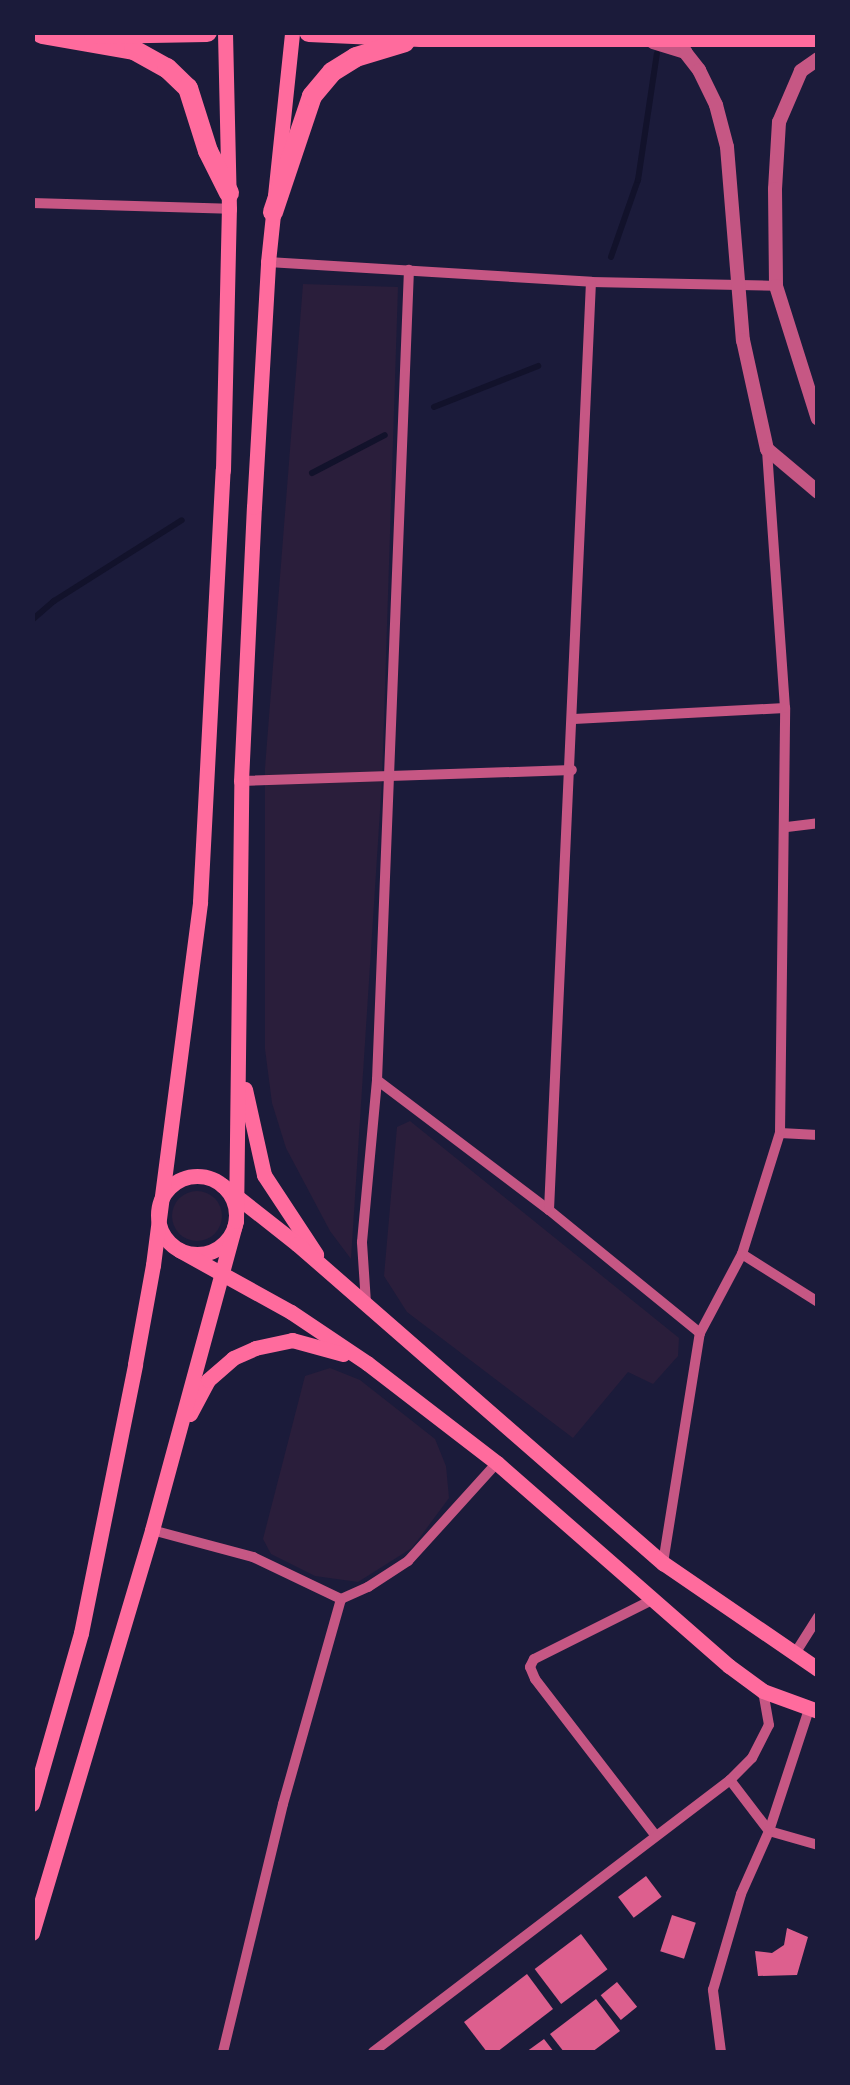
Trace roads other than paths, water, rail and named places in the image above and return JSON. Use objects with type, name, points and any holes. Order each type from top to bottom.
[{"type":"highway","points":[[37,34],[207,32]]},
{"type":"highway","points":[[309,32],[421,37],[818,37]]},
{"type":"highway","points":[[37,34],[134,50],[167,68],[188,88],[229,201]]},
{"type":"highway","points":[[273,212],[312,96],[332,72],[356,57],[421,37]]},
{"type":"main road","points":[[32,1804],[86,1613],[135,1364],[160,1208],[200,902],[222,507],[229,201],[225,32]]},
{"type":"main road","points":[[32,1933],[152,1530],[236,1221],[241,781],[268,262],[292,32]]},
{"type":"main road","points":[[240,1062],[264,1175],[330,1274]]},
{"type":"main road","points":[[813,1710],[763,1691],[650,1601],[497,1463],[368,1363],[179,1250],[162,1232],[160,1208],[172,1185],[184,1178],[211,1178],[237,1196],[664,1563],[818,1668]]},
{"type":"main road","points":[[179,1250],[203,1254],[215,1250],[232,1233],[236,1208],[222,1185]]},
{"type":"main road","points":[[176,1439],[208,1380],[233,1358],[255,1348],[292,1340],[368,1363]]},
{"type":"street","points":[[642,38],[685,52],[716,105],[727,147],[743,340],[767,449],[785,708],[787,826],[780,1132],[742,1254],[700,1333],[664,1563]]},
{"type":"street","points":[[818,59],[801,70],[779,122],[776,286],[818,420]]},
{"type":"street","points":[[32,203],[229,201]]},
{"type":"street","points":[[268,262],[591,282],[776,286]]},
{"type":"street","points":[[366,1306],[362,1242],[377,1080],[409,270]]},
{"type":"street","points":[[549,1210],[572,770],[591,282]]},
{"type":"street","points":[[767,449],[818,492]]},
{"type":"street","points":[[574,720],[785,708]]},
{"type":"street","points":[[241,781],[572,770]]},
{"type":"street","points":[[787,826],[818,823]]},
{"type":"street","points":[[377,1080],[549,1210],[700,1333]]},
{"type":"street","points":[[780,1132],[818,1136]]},
{"type":"street","points":[[742,1254],[818,1302]]},
{"type":"street","points":[[152,1530],[253,1557],[340,1599],[368,1588],[408,1560],[497,1463]]},
{"type":"street","points":[[224,2052],[283,1804],[340,1599]]},
{"type":"street","points":[[650,1601],[534,1658],[530,1667],[656,1836]]},
{"type":"street","points":[[794,1655],[818,1617]]},
{"type":"street","points":[[373,2052],[395,2046],[730,1780],[752,1758],[769,1725],[763,1691]]},
{"type":"street","points":[[721,2052],[713,1990],[741,1894],[769,1831],[813,1710]]},
{"type":"street","points":[[730,1780],[769,1831],[818,1845]]},
{"type":"waterway","points":[[611,257],[638,180],[657,53]]},
{"type":"waterway","points":[[434,407],[538,366]]},
{"type":"waterway","points":[[312,473],[385,435]]},
{"type":"waterway","points":[[32,620],[54,601],[182,520]]}]
